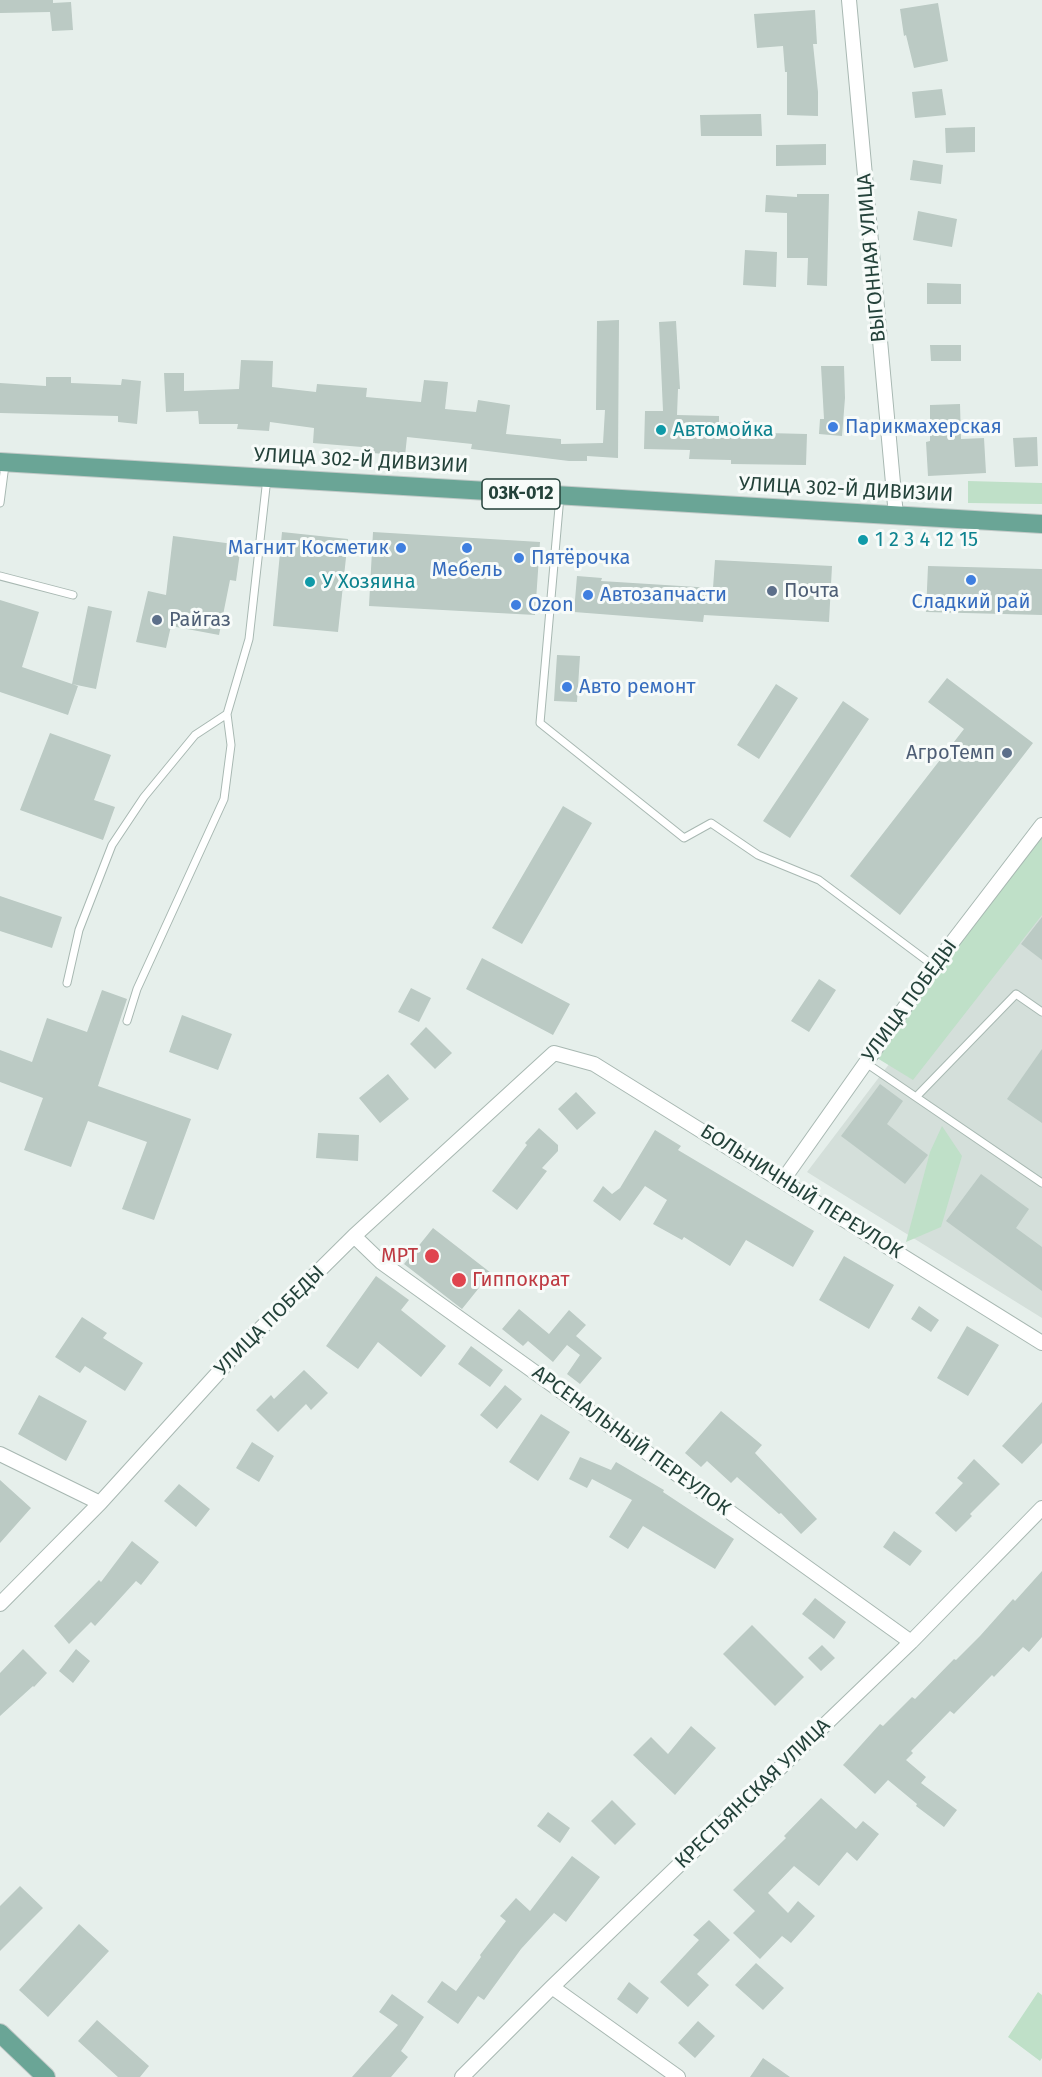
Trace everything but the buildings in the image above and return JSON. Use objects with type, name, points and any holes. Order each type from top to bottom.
[{"type":"main road","name":"УЛИЦА 302-Й ДИВИЗИИ","points":[[2,462],[1042,524]]},
{"type":"main road","points":[[0,2033],[46,2077]]},
{"type":"street","name":"ВЫГОННАЯ УЛИЦА","points":[[849,0],[896,516]]},
{"type":"street","name":"УЛИЦА ПОБЕДЫ","points":[[783,1180],[934,966],[1042,825]]},
{"type":"street","name":"УЛИЦА ПОБЕДЫ","points":[[0,1604],[100,1503],[237,1352],[354,1236],[555,1053]]},
{"type":"street","name":"БОЛЬНИЧНЫЙ ПЕРЕУЛОК","points":[[555,1053],[594,1064],[1042,1343]]},
{"type":"street","name":"АРСЕНАЛЬНЫЙ ПЕРЕУЛОК","points":[[354,1236],[381,1262],[911,1642]]},
{"type":"street","points":[[0,1454],[100,1503]]},
{"type":"street","name":"КРЕСТЬЯНСКАЯ УЛИЦА","points":[[462,2077],[552,1987],[911,1642],[1042,1508]]},
{"type":"street","points":[[552,1987],[678,2077]]},
{"type":"lane","points":[[0,503],[2,462]]},
{"type":"lane","points":[[127,1021],[137,989],[224,799],[231,745],[227,714],[249,639],[267,478]]},
{"type":"lane","points":[[560,496],[540,723],[684,838],[711,823],[758,855],[819,880],[934,966]]},
{"type":"lane","points":[[0,576],[73,595]]},
{"type":"lane","points":[[67,983],[79,930],[112,846],[144,797],[195,735],[227,714]]},
{"type":"lane","points":[[916,1097],[1016,994],[1042,1012]]},
{"type":"lane","points":[[866,1063],[1042,1183]]},
{"type":"shaded area","points":[[1042,863],[1042,1318],[807,1172]]},
{"type":"green space","points":[[968,481],[1042,483],[1042,504],[968,503]]},
{"type":"green space","points":[[1042,824],[1042,915],[913,1080],[877,1058]]},
{"type":"green space","points":[[942,1126],[962,1156],[941,1227],[906,1242],[930,1152]]},
{"type":"green space","points":[[1038,1992],[1042,1995],[1042,2058],[1040,2061],[1008,2037]]},
{"type":"place","name":"Парикмахерская","points":[[833,427]]},
{"type":"place","name":"Автомойка","points":[[661,430]]},
{"type":"place","name":"1 2 3 4 12 15","points":[[863,540]]},
{"type":"place","name":"Магнит Косметик","points":[[401,548]]},
{"type":"place","name":"Мебель","points":[[467,548]]},
{"type":"place","name":"Пятёрочка","points":[[519,558]]},
{"type":"place","name":"Сладкий рай","points":[[971,580]]},
{"type":"place","name":"У Хозяина","points":[[310,582]]},
{"type":"place","name":"Почта","points":[[772,591]]},
{"type":"place","name":"Автозапчасти","points":[[588,595]]},
{"type":"place","name":"Ozon","points":[[516,605]]},
{"type":"place","name":"Райгаз","points":[[157,620]]},
{"type":"place","name":"Авто ремонт","points":[[567,687]]},
{"type":"place","name":"АгроТемп","points":[[1007,753]]},
{"type":"place","name":"МРТ","points":[[432,1256]]},
{"type":"place","name":"Гиппократ","points":[[459,1280]]}]
